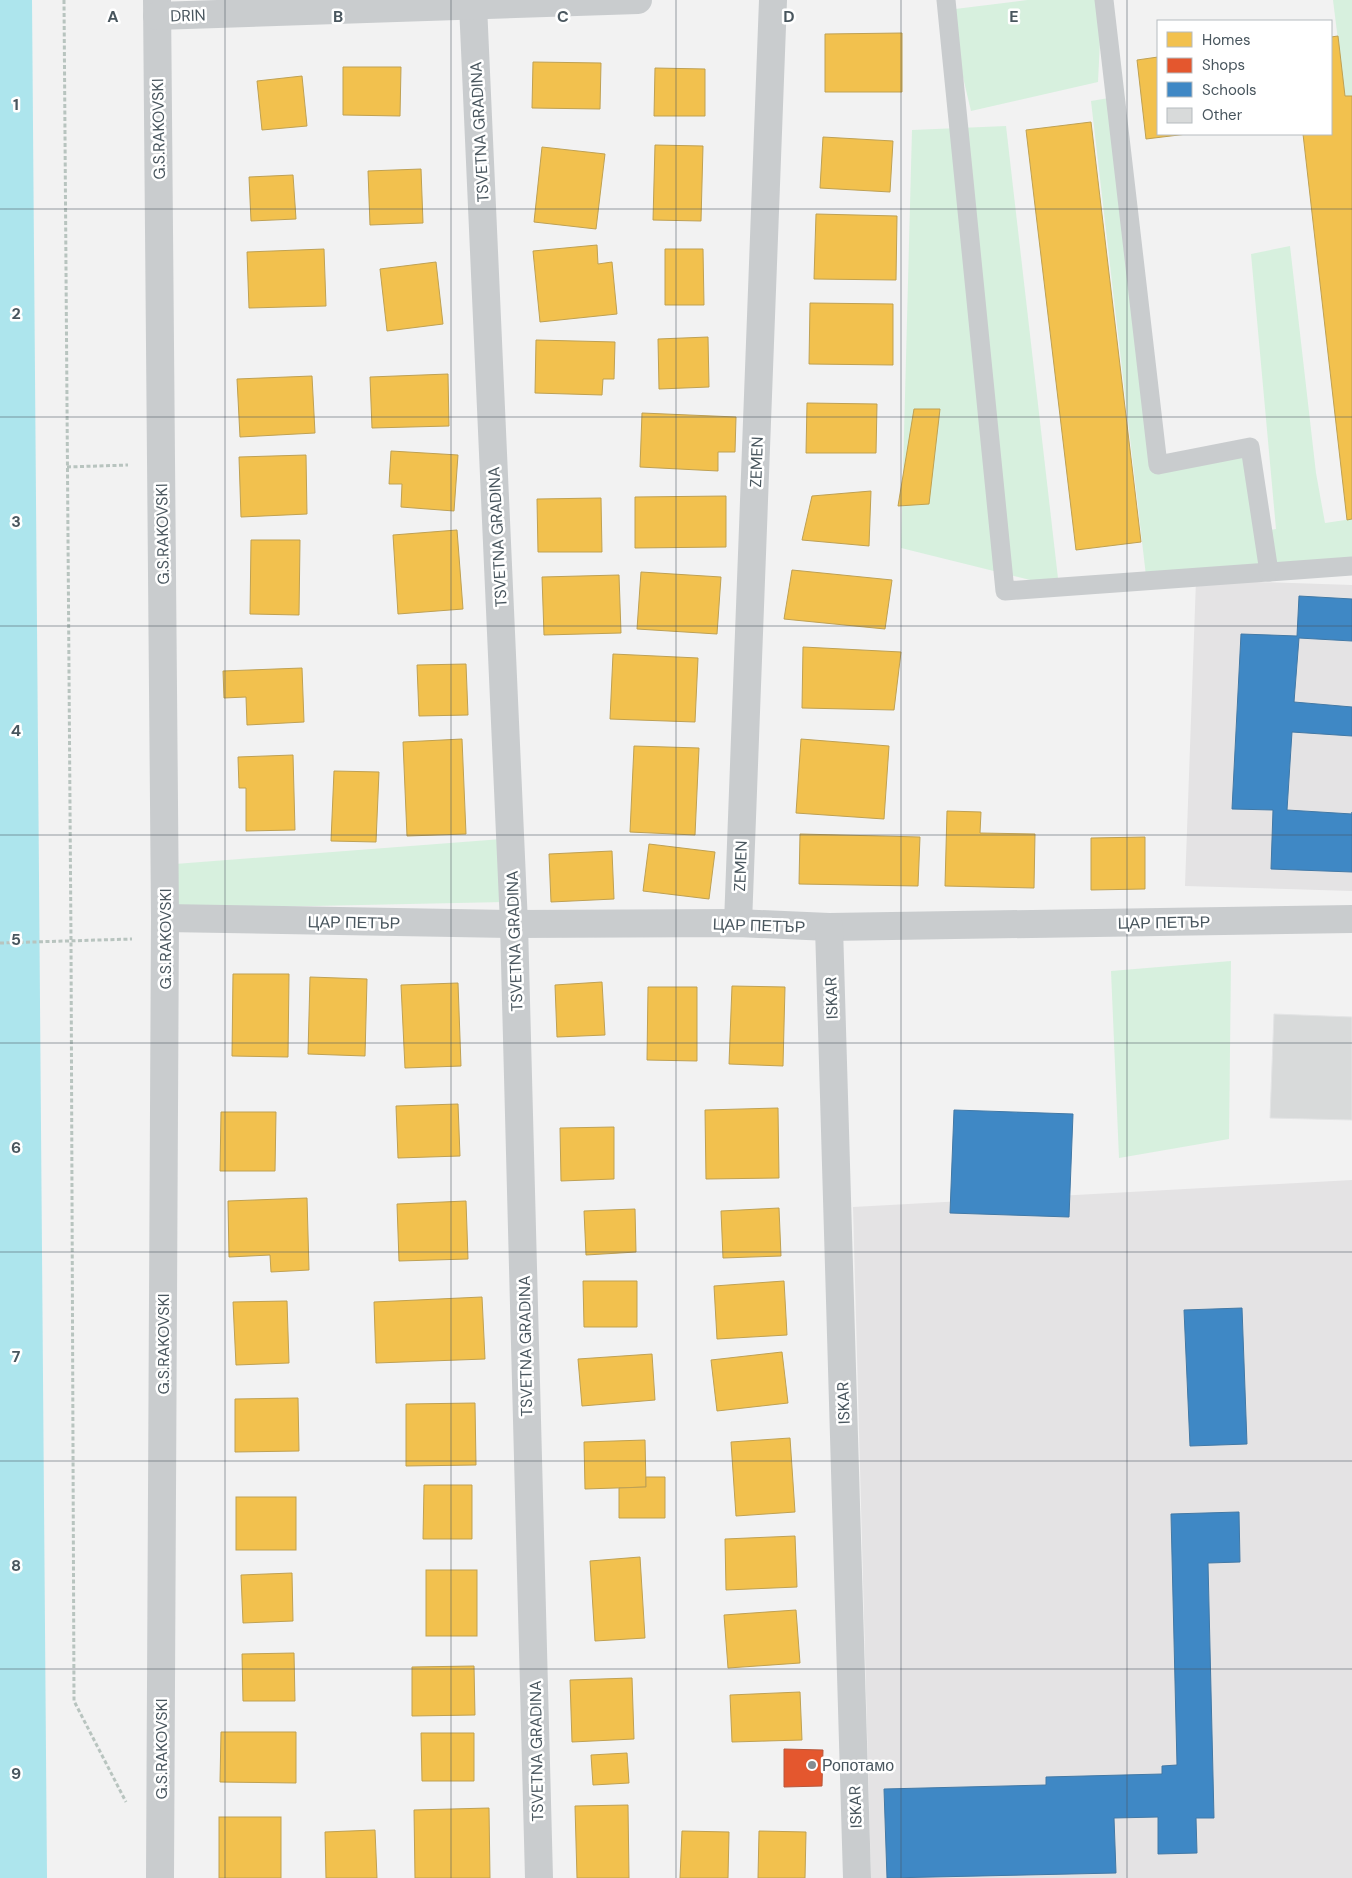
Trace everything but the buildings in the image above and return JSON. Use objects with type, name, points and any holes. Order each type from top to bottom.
[{"type":"street","name":"DRIN","points":[[157,8],[473,5],[638,0]]},
{"type":"street","name":"ZEMEN","points":[[738,924],[774,0]]},
{"type":"street","name":"TSVETNA GRADINA","points":[[473,5],[514,924],[539,1878]]},
{"type":"street","name":"G.S.RAKOVSKI","points":[[157,8],[165,929],[160,1878]]},
{"type":"street","name":"ЦАР ПЕТЪР","points":[[165,929],[514,924],[738,924],[829,927],[1352,918]]},
{"type":"street","name":"ISKAR","points":[[829,927],[857,1878]]},
{"type":"lane","points":[[946,0],[1005,591],[1352,566]]},
{"type":"lane","points":[[1104,0],[1158,465],[1250,447],[1269,572]]},
{"type":"path","points":[[64,0],[72,941],[74,1701],[129,1806]]},
{"type":"path","points":[[67,467],[161,464]]},
{"type":"path","points":[[0,943],[72,941],[165,929]]},
{"type":"shaded area","points":[[1196,580],[1352,585],[1352,891],[1185,886]]},
{"type":"shaded area","points":[[1352,1180],[1352,1878],[871,1878],[853,1207]]},
{"type":"green space","points":[[1027,0],[1102,0],[1098,82],[971,111],[947,10]]},
{"type":"green space","points":[[1333,0],[1352,0],[1352,151]]},
{"type":"green space","points":[[1109,98],[1155,472],[1246,452],[1258,532],[1276,529],[1251,254],[1290,246],[1316,473],[1325,523],[1352,519],[1352,561],[1146,576],[1091,101]]},
{"type":"green space","points":[[1006,126],[1059,587],[901,548],[912,130]]},
{"type":"green space","points":[[502,839],[505,902],[176,909],[175,864]]},
{"type":"green space","points":[[1231,961],[1229,1139],[1119,1158],[1111,971]]},
{"type":"waterway","points":[[0,0],[15,1878]]},
{"type":"place","name":"Ропотамо","points":[[812,1765]]}]
